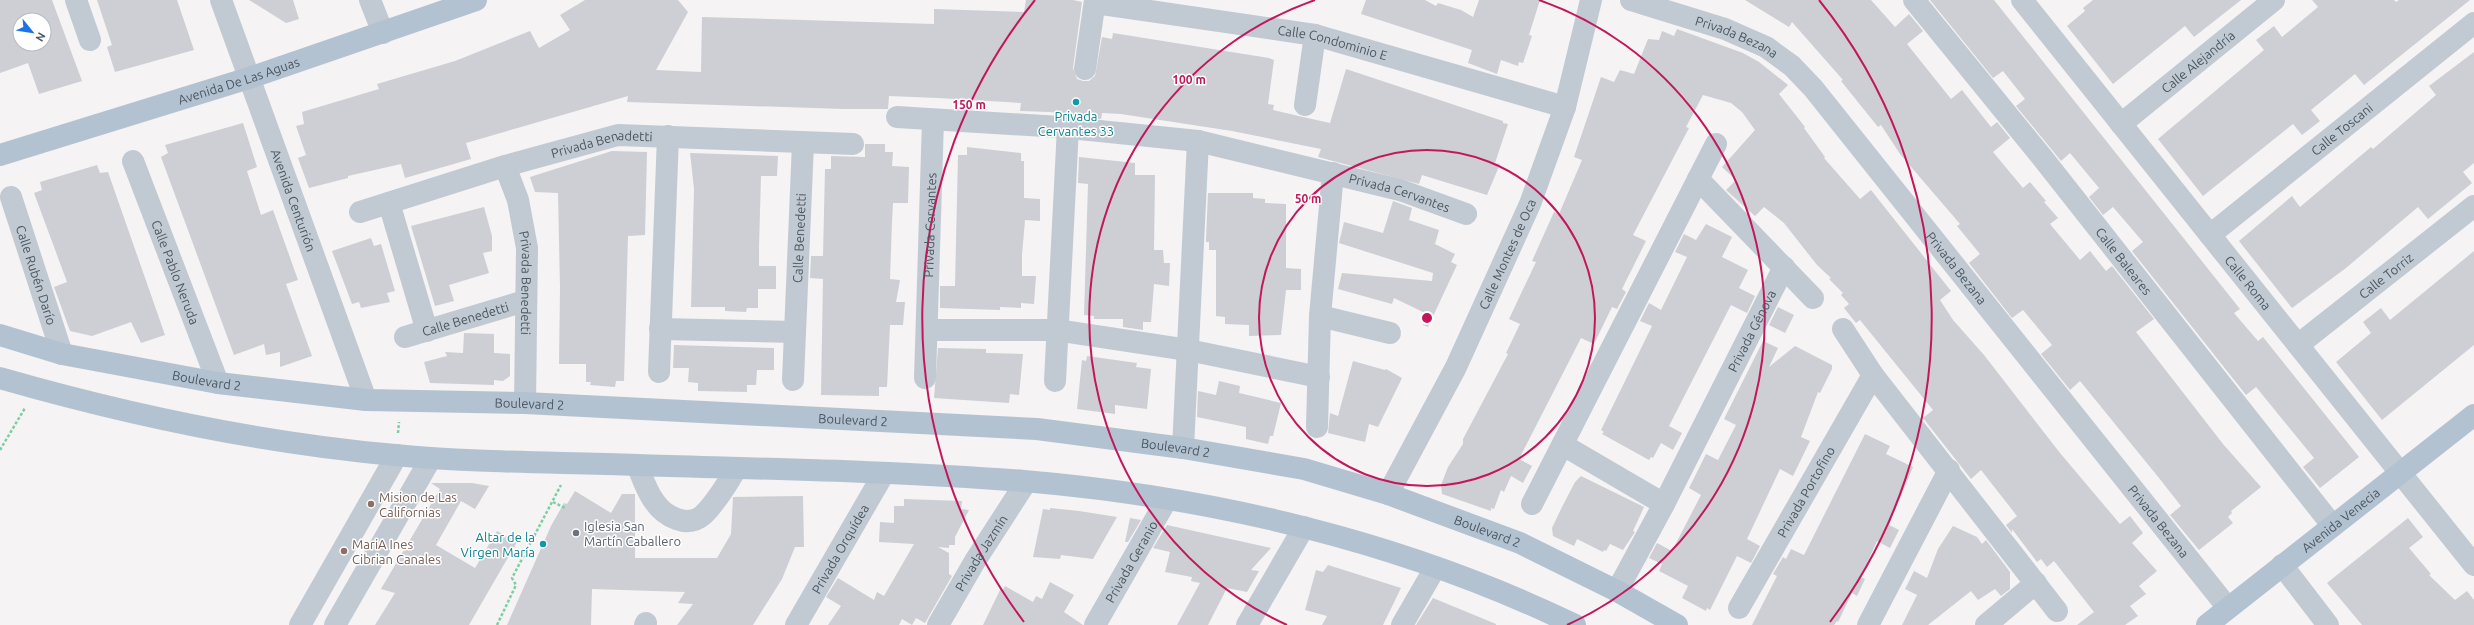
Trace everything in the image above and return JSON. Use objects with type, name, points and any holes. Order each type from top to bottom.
[{"type":"main road","name":"Avenida De Las Aguas","points":[[0,155],[249,78],[476,0]]},
{"type":"main road","name":"Boulevard 2","points":[[0,335],[62,354],[218,383],[366,400],[525,403],[1037,428],[1183,448],[1304,469],[1388,494],[1520,543],[1617,591],[1677,625]]},
{"type":"main road","points":[[0,378],[36,389],[216,430],[294,445],[431,458],[884,473],[1026,482],[1167,499],[1304,527],[1435,568],[1496,590],[1562,622]]},
{"type":"main road","name":"Avenida Venecia","points":[[2207,625],[2332,525],[2401,474],[2474,415]]},
{"type":"street","points":[[76,0],[90,40]]},
{"type":"street","name":"Avenida Centurión","points":[[221,0],[366,400]]},
{"type":"street","points":[[370,0],[383,33]]},
{"type":"street","name":"Calle Montes de Oca","points":[[1388,494],[1456,367],[1530,204],[1565,107],[1591,0]]},
{"type":"street","name":"Privada Bezana","points":[[1631,0],[1725,29],[1766,47],[1792,66],[1818,94],[2228,608]]},
{"type":"street","name":"Calle Baleares","points":[[1914,0],[2046,163],[2332,525]]},
{"type":"street","name":"Calle Alejandría","points":[[2121,124],[2274,0]]},
{"type":"street","points":[[1085,69],[1095,1]]},
{"type":"street","name":"Calle Condominio E","points":[[1095,1],[1315,36],[1565,107]]},
{"type":"street","name":"Calle Roma","points":[[2030,3],[2121,124],[2474,566]]},
{"type":"street","name":"Calle Toscani","points":[[2210,235],[2474,23]]},
{"type":"street","points":[[1304,105],[1315,36]]},
{"type":"street","name":"Privada Cervantes","points":[[897,117],[1068,127],[1198,141],[1400,190],[1466,214]]},
{"type":"street","name":"Privada Cervantes","points":[[925,378],[928,330],[933,120]]},
{"type":"street","points":[[1055,381],[1056,330],[1068,127]]},
{"type":"street","name":"Privada Benadetti","points":[[360,212],[505,166],[618,135],[853,144]]},
{"type":"street","points":[[659,372],[668,136]]},
{"type":"street","points":[[1183,448],[1198,141]]},
{"type":"street","name":"Calle Benedetti","points":[[793,380],[803,143]]},
{"type":"street","points":[[1532,504],[1716,144]]},
{"type":"street","name":"Calle Pablo Neruda","points":[[133,161],[218,383]]},
{"type":"street","name":"Privada Benedetti","points":[[505,166],[518,200],[527,248],[525,301],[525,403]]},
{"type":"street","name":"Privada Cervantes","points":[[1317,427],[1320,316],[1333,173]]},
{"type":"street","points":[[1698,179],[1813,298]]},
{"type":"street","name":"Calle Rubén Darío","points":[[11,197],[62,354]]},
{"type":"street","points":[[389,204],[427,331]]},
{"type":"street","name":"Calle Torriz","points":[[2298,345],[2474,206]]},
{"type":"street","name":"Privada Génova","points":[[1617,591],[1664,504],[1784,267]]},
{"type":"street","name":"Calle Benedetti","points":[[405,337],[525,301]]},
{"type":"street","points":[[1320,316],[1390,333]]},
{"type":"street","points":[[660,329],[795,332]]},
{"type":"street","points":[[1843,329],[1873,375],[1949,470],[2057,611]]},
{"type":"street","points":[[928,330],[1056,330],[1188,350],[1318,377]]},
{"type":"street","name":"Privada Portofino","points":[[1739,608],[1873,375]]},
{"type":"street","points":[[1563,445],[1664,504]]},
{"type":"street","points":[[300,625],[397,455]]},
{"type":"street","points":[[335,625],[431,458]]},
{"type":"street","points":[[636,465],[654,501],[669,515],[681,522],[695,520],[703,515],[737,468]]},
{"type":"street","points":[[1868,625],[1949,470]]},
{"type":"street","name":"Privada Orquídea","points":[[796,625],[884,473]]},
{"type":"street","name":"Privada Jazmín","points":[[938,625],[975,560],[1026,482]]},
{"type":"street","name":"Privada Geranio","points":[[1095,625],[1167,499]]},
{"type":"street","points":[[1247,625],[1304,527]]},
{"type":"street","points":[[2282,565],[2328,625]]},
{"type":"street","points":[[1402,625],[1435,568]]},
{"type":"street","points":[[1986,625],[2036,583]]},
{"type":"path","points":[[0,450],[36,389]]},
{"type":"path","points":[[397,455],[400,401]]},
{"type":"path","points":[[497,625],[516,585],[512,578],[554,502],[561,483]]},
{"type":"path","points":[[554,502],[565,508]]},
{"type":"building","points":[[0,0],[52,0],[82,81],[39,94],[28,63],[0,73]]},
{"type":"building","points":[[97,0],[177,0],[194,50],[115,72],[107,47],[112,45]]},
{"type":"building","points":[[249,0],[293,0],[299,19],[286,23]]},
{"type":"building","points":[[585,0],[678,0],[688,12],[656,70],[701,72],[702,17],[934,24],[934,9],[1024,12],[1026,0],[1073,0],[1082,2],[1073,68],[1077,79],[1083,81],[1089,81],[1095,76],[1102,37],[1112,39],[1113,33],[1274,60],[1268,104],[1274,105],[1273,110],[1303,117],[1330,123],[1346,69],[1503,121],[1503,123],[1508,124],[1495,163],[1500,164],[1487,195],[1422,175],[1419,184],[1318,157],[1321,149],[1232,131],[1121,114],[1102,113],[1101,119],[1050,112],[1020,111],[1021,103],[889,96],[888,109],[844,109],[627,102],[628,96],[466,143],[471,159],[405,178],[401,164],[348,176],[348,178],[309,188],[298,158],[306,155],[296,126],[304,124],[302,112],[379,89],[377,84],[455,61],[530,31],[539,48],[570,30],[560,15]]},
{"type":"building","points":[[1366,0],[1425,0],[1436,6],[1438,3],[1461,10],[1473,17],[1479,0],[1540,0],[1529,35],[1532,36],[1523,63],[1519,62],[1518,66],[1501,60],[1497,74],[1468,63],[1472,50],[1361,14]]},
{"type":"building","points":[[1745,0],[1871,0],[1895,27],[1909,14],[1923,31],[1907,44],[1951,99],[1962,90],[1991,127],[1997,122],[2010,138],[1993,152],[2023,188],[2030,182],[2046,201],[2044,202],[2058,218],[2050,224],[2080,260],[2090,251],[2106,271],[2112,266],[2154,319],[2136,332],[2223,444],[2261,487],[2231,511],[2232,513],[2228,517],[2233,523],[2199,550],[2170,515],[2181,506],[2159,478],[2080,381],[2070,390],[2041,354],[2052,345],[2023,310],[2012,318],[1969,263],[1980,254],[1957,226],[1960,224],[1900,154],[1881,125],[1878,127],[1841,81],[1843,80],[1792,22],[1789,27]]},
{"type":"building","points":[[1930,0],[1994,0],[2240,309],[2234,313],[2258,341],[2263,337],[2359,457],[2320,488],[2303,467],[2314,458],[2256,387],[2246,395],[2132,251],[2143,242],[2113,207],[2103,215],[2089,197],[2099,188],[2070,153],[2061,161],[2016,106],[2025,99],[2003,71],[1993,78]]},
{"type":"building","points":[[2093,0],[2241,0],[2194,37],[2185,26],[2113,84],[2067,26],[2085,11],[2083,8]]},
{"type":"building","points":[[2312,0],[2394,0],[2396,2],[2399,0],[2470,0],[2364,85],[2355,74],[2311,110],[2320,121],[2302,135],[2293,124],[2203,196],[2158,139],[2264,50],[2256,40],[2274,26],[2282,37],[2318,7]]},
{"type":"building","points":[[1677,29],[1743,53],[1759,62],[1788,85],[1779,94],[1805,127],[1804,128],[1825,157],[1824,158],[1860,199],[1871,190],[1951,291],[1940,300],[1953,320],[1984,355],[2060,453],[2120,524],[2130,516],[2143,533],[2132,543],[2157,571],[2139,586],[2146,594],[2130,606],[2138,616],[2125,625],[2077,625],[2094,612],[2054,561],[2047,567],[2041,559],[2037,562],[2012,529],[2012,533],[2006,525],[2017,516],[1981,470],[1971,479],[1923,418],[1933,410],[1860,320],[1856,323],[1844,308],[1849,304],[1841,295],[1843,293],[1829,279],[1831,278],[1817,265],[1784,223],[1764,207],[1755,216],[1726,190],[1736,180],[1722,167],[1755,130],[1742,112],[1731,103],[1703,95],[1686,127],[1689,128],[1633,235],[1646,241],[1622,289],[1626,292],[1617,309],[1612,307],[1594,344],[1581,338],[1519,459],[1532,466],[1523,483],[1511,476],[1504,492],[1501,490],[1494,509],[1491,508],[1491,511],[1442,494],[1441,485],[1448,467],[1463,444],[1463,439],[1508,354],[1506,353],[1520,324],[1509,319],[1536,262],[1532,261],[1554,212],[1559,214],[1582,160],[1574,157],[1601,77],[1614,82],[1620,70],[1634,74],[1648,39],[1659,40],[1662,31],[1674,36]]},
{"type":"building","points":[[2474,52],[2474,163],[2463,172],[2472,183],[2428,219],[2418,207],[2346,268],[2292,308],[2239,241],[2292,196],[2300,207],[2371,147],[2373,149],[2436,95],[2429,86]]},
{"type":"building","points":[[243,123],[257,167],[247,171],[261,215],[273,210],[298,280],[286,284],[312,356],[280,367],[280,352],[266,355],[264,344],[234,355],[161,157],[168,153],[165,145]]},
{"type":"building","points":[[865,144],[885,144],[885,152],[893,152],[892,166],[909,167],[908,203],[893,203],[892,222],[890,279],[900,280],[896,302],[905,302],[903,325],[890,325],[887,387],[879,387],[879,396],[821,395],[823,279],[810,278],[811,256],[823,256],[825,169],[831,169],[831,156],[865,157]]},
{"type":"building","points":[[967,147],[1021,153],[1021,161],[1024,161],[1024,198],[1040,199],[1040,221],[1025,220],[1022,255],[1022,276],[1036,276],[1034,304],[1021,303],[1021,308],[1000,307],[1000,310],[940,308],[940,286],[955,286],[958,155],[967,155]]},
{"type":"building","points":[[612,151],[647,152],[645,235],[628,236],[624,381],[616,381],[615,387],[590,385],[591,382],[586,382],[586,364],[559,364],[560,288],[558,193],[535,192],[530,177]]},
{"type":"building","points":[[690,153],[778,156],[777,176],[761,176],[759,247],[759,266],[776,266],[776,289],[758,289],[758,308],[747,308],[746,312],[725,311],[725,307],[691,307],[694,189]]},
{"type":"building","points":[[1079,157],[1135,163],[1135,175],[1155,175],[1154,250],[1163,250],[1164,263],[1170,263],[1169,286],[1154,284],[1151,322],[1143,322],[1143,330],[1123,327],[1123,319],[1094,319],[1094,316],[1084,315],[1088,184],[1078,183]]},
{"type":"building","points":[[97,165],[100,173],[108,172],[165,335],[141,343],[131,322],[92,336],[70,331],[54,287],[67,282],[34,193],[42,190],[40,182]]},
{"type":"building","points":[[1208,193],[1253,193],[1253,198],[1265,199],[1265,203],[1286,204],[1286,268],[1301,269],[1301,290],[1286,290],[1281,335],[1249,336],[1249,325],[1225,324],[1225,317],[1216,316],[1216,250],[1209,250],[1209,242],[1206,242]]},
{"type":"building","points":[[1393,201],[1412,208],[1409,220],[1439,230],[1435,244],[1455,254],[1451,262],[1457,265],[1428,327],[1423,325],[1425,313],[1394,298],[1392,304],[1338,289],[1342,273],[1432,281],[1433,273],[1339,243],[1344,222],[1383,233]]},
{"type":"building","points":[[484,207],[492,236],[492,251],[483,253],[489,273],[449,285],[454,301],[435,306],[411,226]]},
{"type":"building","points":[[1706,224],[1732,237],[1722,257],[1748,270],[1739,288],[1755,296],[1747,313],[1731,305],[1669,426],[1682,433],[1673,450],[1661,443],[1653,458],[1651,457],[1649,460],[1602,434],[1604,432],[1601,430],[1652,326],[1640,321],[1649,303],[1661,310],[1687,257],[1675,252],[1684,234],[1696,240]]},
{"type":"building","points":[[371,238],[374,246],[381,244],[395,291],[387,293],[390,302],[361,308],[359,302],[352,304],[332,251]]},
{"type":"building","points":[[2474,251],[2474,345],[2382,420],[2336,362],[2371,333],[2363,322],[2381,308],[2390,320]]},
{"type":"building","points":[[1778,307],[1794,315],[1785,333],[1769,325]]},
{"type":"building","points":[[464,333],[494,334],[494,353],[510,354],[510,376],[503,381],[494,380],[494,385],[430,383],[424,362],[447,356],[445,352],[463,353]]},
{"type":"building","points":[[1763,341],[1778,348],[1769,367],[1795,346],[1832,365],[1832,369],[1820,393],[1818,392],[1801,437],[1810,441],[1793,476],[1780,469],[1747,539],[1760,546],[1751,563],[1737,556],[1710,610],[1707,608],[1706,611],[1682,598],[1688,586],[1659,571],[1662,564],[1649,558],[1657,543],[1672,551],[1701,495],[1689,488],[1706,454],[1718,460],[1736,425],[1724,419]]},
{"type":"building","points":[[674,345],[774,348],[774,370],[757,370],[756,385],[747,385],[747,392],[698,391],[698,383],[688,382],[689,368],[673,368]]},
{"type":"building","points":[[938,348],[986,349],[986,353],[1023,354],[1019,395],[1010,394],[1009,403],[934,398]]},
{"type":"building","points":[[1087,356],[1137,363],[1136,367],[1151,369],[1147,409],[1115,405],[1115,414],[1077,409],[1082,360],[1086,361]]},
{"type":"building","points":[[1353,361],[1385,370],[1386,369],[1402,378],[1378,427],[1369,424],[1365,442],[1328,433],[1330,413],[1338,416]]},
{"type":"building","points":[[1219,381],[1240,386],[1239,393],[1281,403],[1273,436],[1270,436],[1268,444],[1246,439],[1246,427],[1197,417],[1198,391],[1216,395]]},
{"type":"building","points":[[1865,434],[1890,446],[1886,454],[1913,467],[1889,525],[1899,530],[1890,548],[1877,541],[1861,577],[1865,579],[1857,596],[1852,593],[1838,622],[1837,621],[1834,625],[1752,625],[1777,576],[1773,574],[1783,557],[1786,559],[1791,549],[1804,555]]},
{"type":"building","points":[[1581,476],[1644,507],[1633,531],[1635,532],[1623,550],[1610,544],[1606,551],[1604,550],[1603,552],[1577,539],[1574,546],[1553,536],[1552,528],[1575,482]]},
{"type":"building","points":[[431,483],[472,483],[489,486],[475,509],[461,501],[436,545],[475,568],[497,531],[517,542],[469,625],[375,625],[395,593],[381,589],[440,489]]},
{"type":"building","points":[[575,491],[611,513],[622,494],[635,494],[635,558],[717,558],[731,534],[733,497],[803,496],[804,547],[795,547],[782,579],[753,625],[677,625],[693,604],[678,603],[685,592],[592,589],[591,625],[507,625],[551,526],[564,503],[567,504]]},
{"type":"building","points":[[904,499],[962,501],[961,509],[969,510],[955,537],[955,545],[949,545],[949,548],[938,547],[949,553],[949,574],[952,576],[925,623],[916,618],[912,625],[902,619],[899,625],[828,625],[841,606],[826,597],[838,578],[874,600],[877,592],[884,596],[914,544],[879,542],[880,522],[894,523],[894,506],[904,506]]},
{"type":"building","points":[[1050,508],[1117,517],[1093,559],[1061,555],[1060,559],[1033,557],[1043,509],[1050,510]]},
{"type":"building","points":[[1130,518],[1141,520],[1128,542],[1125,542]]},
{"type":"building","points":[[2408,518],[2423,537],[2409,548],[2431,574],[2429,575],[2455,600],[2467,591],[2474,600],[2474,625],[2362,625],[2327,583]]},
{"type":"building","points":[[1167,525],[1271,548],[1251,570],[1259,571],[1247,592],[1227,588],[1208,625],[1177,625],[1200,583],[1191,581],[1192,577],[1165,572],[1170,552],[1153,548]]},
{"type":"building","points":[[1953,526],[1977,537],[1982,544],[1986,540],[2010,572],[2010,589],[2001,596],[1995,589],[1978,600],[1971,591],[1928,625],[1902,625],[1917,595],[1905,589],[1914,571],[1927,578],[1938,549]]},
{"type":"building","points":[[1328,565],[1401,588],[1383,625],[1322,625],[1327,616],[1305,610],[1316,570],[1323,572]]},
{"type":"building","points":[[1050,582],[1074,595],[1064,612],[1083,625],[983,625],[1000,590],[1002,591],[1005,586],[1033,602],[1036,596],[1042,599]]},
{"type":"building","points":[[1433,598],[1496,624],[1496,625],[1416,625]]},
{"type":"place","name":"Privada Cervantes 33","points":[[1076,102]]},
{"type":"place","name":"Mision de Las Californias","points":[[371,504]]},
{"type":"place","name":"Iglesia San Martín Caballero","points":[[576,533]]},
{"type":"place","name":"Altar de la Virgen María","points":[[543,544]]},
{"type":"place","name":"MariA Ines Cibrian Canales","points":[[344,551]]}]
